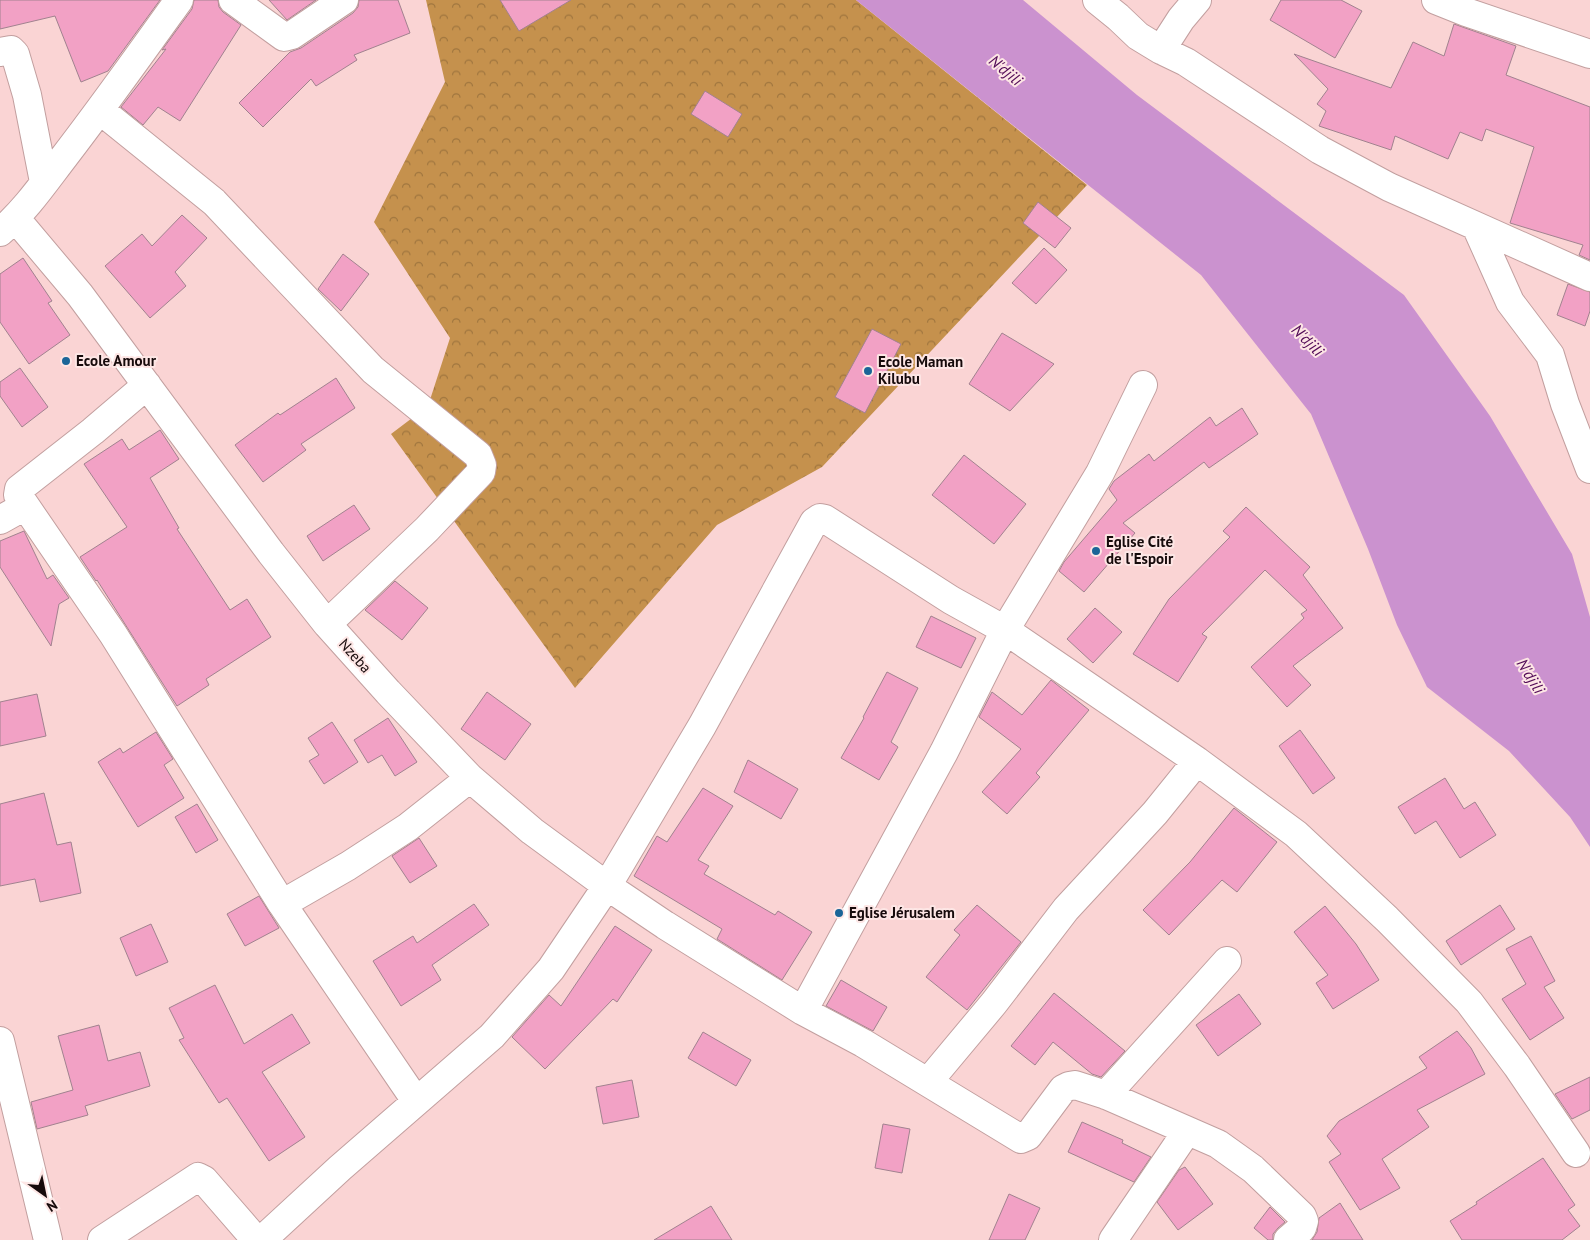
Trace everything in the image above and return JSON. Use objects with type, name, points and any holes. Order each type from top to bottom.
[{"type":"street","points":[[8,225],[100,110],[179,0]]},
{"type":"street","points":[[233,0],[284,37],[292,35],[344,0]]},
{"type":"street","points":[[1097,0],[1138,36],[1200,71],[1320,150],[1389,187],[1590,277]]},
{"type":"street","points":[[1161,50],[1181,19],[1197,0]]},
{"type":"street","points":[[1436,0],[1590,54]]},
{"type":"street","points":[[0,52],[11,50],[15,54],[27,95],[44,182]]},
{"type":"street","points":[[100,110],[214,202],[374,370],[478,455],[482,465],[481,472],[427,529],[326,624]]},
{"type":"street","name":"Nzeba","points":[[8,225],[80,296],[326,624],[470,778],[532,831],[607,886],[665,925],[803,1011],[928,1082],[1022,1139],[1028,1136],[1063,1089],[1075,1084],[1106,1095]]},
{"type":"street","points":[[1476,226],[1510,302],[1550,355],[1590,469]]},
{"type":"street","points":[[147,385],[92,432],[19,489],[18,495],[113,634],[282,904],[416,1101]]},
{"type":"street","points":[[803,1011],[944,752],[1005,630],[1100,472],[1143,385]]},
{"type":"street","points":[[0,520],[26,506]]},
{"type":"street","points":[[262,1240],[416,1101],[492,1036],[551,969],[607,886],[702,726],[814,522],[820,518],[825,519],[951,600],[1005,630],[1197,761],[1296,834],[1386,919],[1469,1002],[1517,1066],[1576,1153]]},
{"type":"street","points":[[928,1082],[994,1003],[1066,909],[1155,813],[1197,761]]},
{"type":"street","points":[[282,904],[348,866],[400,832],[470,778]]},
{"type":"street","points":[[1227,961],[1106,1095],[1218,1144],[1253,1170],[1302,1216],[1304,1221],[1302,1228],[1288,1240]]},
{"type":"street","points":[[0,1041],[48,1240]]},
{"type":"street","points":[[1113,1240],[1187,1131]]},
{"type":"street","points":[[102,1240],[198,1177],[204,1180],[256,1240]]},
{"type":"green space","points":[[426,0],[856,0],[1087,185],[822,467],[717,525],[575,688],[391,434],[428,406],[450,338],[374,222],[445,82]]},
{"type":"water","name":"N'djili","points":[[856,0],[1023,0],[1137,95],[1404,295],[1490,416],[1572,554],[1590,617],[1590,847],[1570,817],[1509,751],[1427,687],[1397,625],[1368,549],[1311,414],[1201,275]]},
{"type":"building","points":[[0,0],[160,0],[108,71],[81,82],[55,16],[0,29]]},
{"type":"building","points":[[194,0],[218,0],[219,7],[223,12],[241,25],[180,121],[158,107],[143,125],[121,107],[166,49],[162,50],[192,9]]},
{"type":"building","points":[[269,0],[316,0],[287,20]]},
{"type":"building","points":[[359,0],[398,0],[410,33],[354,55],[357,60],[316,86],[311,79],[263,127],[239,103],[290,52],[301,48],[353,13],[358,7]]},
{"type":"building","points":[[500,0],[571,0],[519,31]]},
{"type":"building","points":[[1281,0],[1341,0],[1362,11],[1335,58],[1270,20]]},
{"type":"building","points":[[1454,24],[1516,46],[1506,75],[1590,107],[1590,260],[1579,255],[1583,245],[1510,223],[1534,147],[1486,129],[1482,141],[1460,132],[1448,159],[1395,136],[1391,150],[1319,126],[1326,111],[1317,104],[1328,89],[1294,54],[1391,88],[1413,42],[1444,56]]},
{"type":"building","points":[[705,91],[742,114],[728,137],[691,114]]},
{"type":"building","points":[[1038,202],[1071,228],[1055,248],[1023,223]]},
{"type":"building","points":[[182,215],[207,238],[175,272],[186,286],[150,318],[105,266],[142,234],[152,246]]},
{"type":"building","points":[[1044,248],[1067,270],[1036,304],[1012,283]]},
{"type":"building","points":[[343,254],[369,274],[341,311],[318,289]]},
{"type":"building","points":[[23,258],[52,301],[48,303],[70,335],[29,364],[0,322],[0,274]]},
{"type":"building","points":[[1568,284],[1590,292],[1590,311],[1585,326],[1557,315]]},
{"type":"building","name":"Ecole Maman Kilubu","points":[[872,329],[901,344],[865,413],[835,397]]},
{"type":"building","points":[[1002,333],[1054,364],[1010,411],[969,384]]},
{"type":"building","points":[[20,368],[48,407],[22,427],[0,396],[0,382]]},
{"type":"building","points":[[336,378],[355,408],[301,444],[306,450],[263,482],[235,445],[278,413],[280,415]]},
{"type":"building","points":[[1242,408],[1258,434],[1209,468],[1204,462],[1123,523],[1135,533],[1084,592],[1059,571],[1064,562],[1117,500],[1109,489],[1114,481],[1149,454],[1154,461],[1210,417],[1216,426]]},
{"type":"building","points":[[160,430],[179,459],[150,478],[179,528],[177,529],[230,610],[247,599],[271,637],[206,679],[209,685],[177,706],[97,580],[80,557],[127,527],[84,464],[122,439],[129,450]]},
{"type":"building","points":[[964,455],[1026,504],[994,544],[932,495]]},
{"type":"building","points":[[354,505],[370,529],[323,561],[307,536]]},
{"type":"building","points":[[1246,507],[1310,567],[1303,575],[1343,628],[1293,666],[1311,685],[1287,707],[1251,667],[1304,618],[1301,614],[1307,610],[1265,570],[1202,634],[1207,637],[1178,682],[1133,654],[1169,599],[1230,537],[1223,531]]},
{"type":"building","points":[[24,531],[47,579],[53,575],[69,598],[59,604],[51,646],[0,567],[0,541]]},
{"type":"building","points":[[395,581],[428,608],[402,640],[365,610]]},
{"type":"building","points":[[1095,608],[1122,632],[1093,663],[1067,639]]},
{"type":"building","points":[[931,616],[976,638],[961,668],[916,647]]},
{"type":"building","points":[[887,672],[918,688],[891,742],[898,747],[879,780],[841,758]]},
{"type":"building","points":[[1051,680],[1089,710],[1036,773],[1040,777],[1007,814],[982,792],[1021,749],[979,717],[992,692],[1022,715]]},
{"type":"building","points":[[487,692],[531,724],[505,760],[461,729]]},
{"type":"building","points":[[37,694],[46,736],[0,746],[0,702]]},
{"type":"building","points":[[388,718],[417,762],[395,776],[382,755],[368,763],[354,740]]},
{"type":"building","points":[[332,722],[358,762],[324,784],[309,761],[319,755],[308,738]]},
{"type":"building","points":[[1300,730],[1335,778],[1313,794],[1279,746]]},
{"type":"building","points":[[156,732],[173,759],[164,765],[184,798],[138,827],[98,762],[120,748],[123,753]]},
{"type":"building","points":[[748,760],[798,789],[781,819],[734,792]]},
{"type":"building","points":[[1445,778],[1464,809],[1475,802],[1496,835],[1460,858],[1436,821],[1415,834],[1398,807]]},
{"type":"building","points":[[703,788],[733,806],[698,860],[709,866],[704,874],[775,915],[778,911],[812,932],[782,980],[717,939],[722,929],[634,876],[657,836],[667,842]]},
{"type":"building","points":[[44,793],[57,845],[71,842],[81,893],[40,902],[35,879],[0,886],[0,804]]},
{"type":"building","points":[[197,804],[218,840],[196,853],[175,817]]},
{"type":"building","points":[[1234,808],[1277,842],[1237,892],[1222,880],[1169,935],[1143,910],[1190,862]]},
{"type":"building","points":[[419,838],[437,866],[410,883],[392,856]]},
{"type":"building","points":[[259,896],[279,928],[245,946],[227,914]]},
{"type":"building","points":[[474,904],[489,925],[432,965],[441,980],[401,1006],[373,961],[413,936],[417,943]]},
{"type":"building","points":[[977,905],[1021,942],[967,1010],[926,977],[960,935],[954,930]]},
{"type":"building","points":[[1500,905],[1515,929],[1461,965],[1446,941]]},
{"type":"building","points":[[1325,906],[1356,944],[1379,980],[1333,1009],[1316,983],[1328,975],[1294,932]]},
{"type":"building","points":[[151,924],[168,962],[136,976],[120,938]]},
{"type":"building","points":[[615,926],[652,950],[617,1002],[613,999],[545,1069],[512,1037],[549,995],[561,1006]]},
{"type":"building","points":[[1531,936],[1555,981],[1544,987],[1564,1018],[1530,1040],[1502,999],[1526,984],[1506,949]]},
{"type":"building","points":[[841,980],[887,1007],[873,1031],[826,1006]]},
{"type":"building","points":[[215,985],[244,1044],[292,1014],[310,1043],[262,1072],[305,1137],[269,1161],[227,1098],[219,1103],[179,1040],[184,1038],[169,1008]]},
{"type":"building","points":[[1054,993],[1125,1051],[1101,1077],[1092,1074],[1053,1042],[1035,1065],[1011,1046]]},
{"type":"building","points":[[1239,994],[1261,1024],[1218,1056],[1196,1025]]},
{"type":"building","points":[[99,1025],[108,1061],[140,1052],[150,1086],[85,1106],[88,1115],[37,1129],[31,1102],[73,1090],[58,1036]]},
{"type":"building","points":[[1457,1031],[1471,1048],[1485,1074],[1417,1110],[1429,1127],[1382,1159],[1400,1188],[1360,1210],[1329,1162],[1341,1154],[1327,1136],[1339,1121],[1427,1068],[1419,1057]]},
{"type":"building","points":[[703,1032],[751,1060],[736,1086],[688,1058]]},
{"type":"building","points":[[1590,1077],[1590,1110],[1572,1119],[1555,1094]]},
{"type":"building","points":[[632,1080],[639,1117],[603,1124],[596,1087]]},
{"type":"building","points":[[1082,1122],[1123,1140],[1122,1143],[1151,1157],[1134,1182],[1068,1152]]},
{"type":"building","points":[[883,1124],[910,1129],[902,1173],[875,1168]]},
{"type":"building","points":[[1543,1158],[1575,1205],[1568,1210],[1580,1226],[1562,1240],[1462,1240],[1450,1221]]},
{"type":"building","points":[[1185,1167],[1213,1204],[1178,1230],[1157,1202],[1179,1170]]},
{"type":"building","points":[[1009,1194],[1040,1208],[1025,1240],[989,1240]]},
{"type":"building","points":[[1340,1203],[1363,1240],[1312,1240],[1317,1232],[1319,1218]]},
{"type":"building","points":[[711,1206],[732,1240],[654,1240]]},
{"type":"building","points":[[1270,1207],[1285,1222],[1273,1234],[1273,1240],[1268,1240],[1254,1228]]},
{"type":"place","name":"Ecole Amour","points":[[66,361]]},
{"type":"place","name":"Ecole Maman Kilubu","points":[[868,371]]},
{"type":"place","name":"Eglise Cité de l'Espoir","points":[[1096,551]]},
{"type":"place","name":"Eglise Jérusalem","points":[[839,913]]}]
